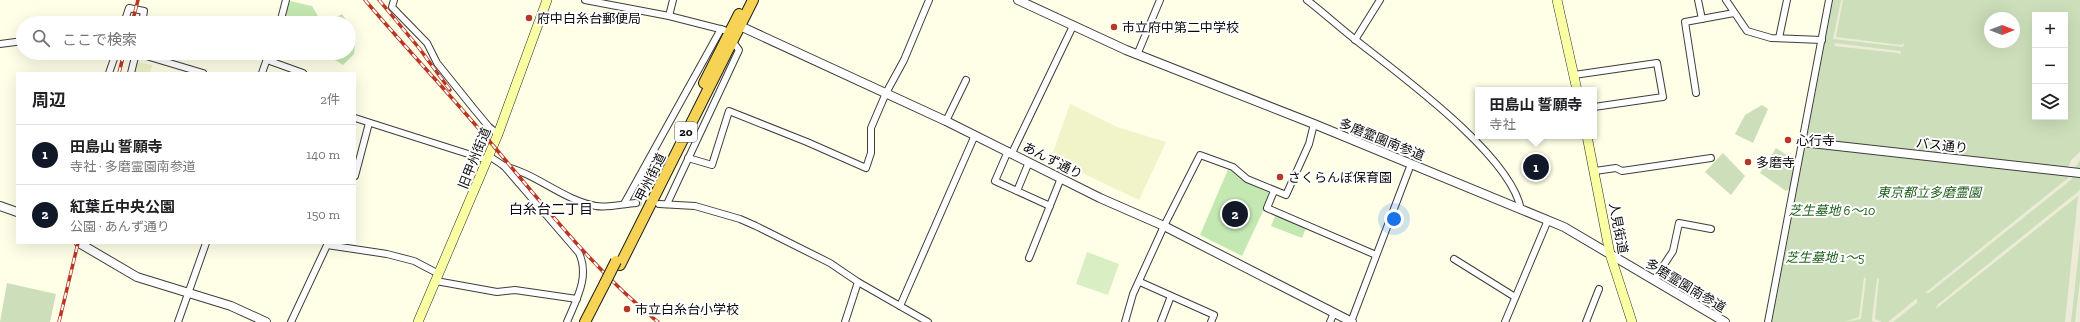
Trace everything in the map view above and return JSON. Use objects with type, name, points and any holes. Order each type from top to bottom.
[{"type":"highway","name":"甲州街道","points":[[585,322],[608,283],[733,42],[746,0]]},
{"type":"highway","name":"甲州街道","points":[[618,263],[726,30],[738,23],[753,0]]},
{"type":"highway","name":"甲州街道","points":[[592,322],[608,283]]},
{"type":"main road","name":"旧甲州街道","points":[[418,322],[498,134],[547,0]]},
{"type":"main road","points":[[1557,0],[1577,87]]},
{"type":"main road","name":"人見街道","points":[[1588,139],[1610,254],[1632,322]]},
{"type":"street","points":[[282,16],[286,0]]},
{"type":"street","points":[[394,0],[392,7],[427,43],[437,63],[450,80],[489,127],[498,134]]},
{"type":"street","points":[[585,0],[669,16],[726,30],[624,204]]},
{"type":"street","points":[[669,16],[673,0]]},
{"type":"street","points":[[688,158],[712,165],[729,111],[807,142],[866,168],[871,153],[871,128],[886,93],[904,60],[929,0]]},
{"type":"street","name":"多磨霊園南参道","points":[[1018,0],[1137,55],[1314,124],[1564,227],[1725,322]]},
{"type":"street","points":[[1137,55],[1160,0]]},
{"type":"street","points":[[1307,0],[1436,104],[1493,159],[1520,201],[1521,210]]},
{"type":"street","points":[[1356,40],[1380,0]]},
{"type":"street","points":[[1698,0],[1702,19]]},
{"type":"street","points":[[1726,0],[1747,31],[1779,38],[1822,40]]},
{"type":"street","points":[[1779,38],[1788,0]]},
{"type":"street","points":[[1768,322],[1829,0]]},
{"type":"street","points":[[126,16],[129,8],[144,11],[143,16]]},
{"type":"street","points":[[1696,93],[1685,22],[1734,13]]},
{"type":"street","name":"あんず通り","points":[[738,23],[1164,226],[1352,322]]},
{"type":"street","points":[[1050,206],[995,181],[1073,26]]},
{"type":"street","points":[[0,44],[16,42]]},
{"type":"street","points":[[667,204],[739,50],[733,42]]},
{"type":"street","points":[[109,72],[114,60]]},
{"type":"street","points":[[131,72],[134,60]]},
{"type":"street","points":[[159,60],[200,72]]},
{"type":"street","points":[[262,72],[267,60],[300,72]]},
{"type":"street","points":[[1574,75],[1657,63],[1663,97],[1597,107]]},
{"type":"street","points":[[946,121],[966,80]]},
{"type":"street","points":[[356,118],[488,158],[504,166],[523,172],[561,192],[596,206],[636,203]]},
{"type":"street","points":[[356,172],[369,123]]},
{"type":"street","points":[[1125,322],[1133,294],[1140,282],[1164,226],[1200,155],[1233,167],[1247,179],[1286,195],[1309,144],[1314,124]]},
{"type":"street","points":[[900,306],[974,135]]},
{"type":"street","name":"バス通り","points":[[1802,142],[2080,173]]},
{"type":"street","points":[[1595,171],[1616,168],[1622,171],[1711,158]]},
{"type":"street","points":[[1017,191],[1029,162]]},
{"type":"street","points":[[1352,322],[1411,164]]},
{"type":"street","points":[[504,166],[578,253],[583,264],[582,285],[567,322]]},
{"type":"street","points":[[1029,258],[1061,178]]},
{"type":"street","points":[[1274,191],[1267,208],[1376,255]]},
{"type":"street","points":[[659,204],[695,206],[740,219],[830,263],[858,282],[928,322]]},
{"type":"street","points":[[0,206],[16,212]]},
{"type":"street","points":[[1505,322],[1548,220]]},
{"type":"street","points":[[1654,280],[1673,251],[1679,223],[1711,229]]},
{"type":"street","points":[[83,244],[137,277],[231,306],[266,322]]},
{"type":"street","points":[[178,322],[206,244]]},
{"type":"street","points":[[291,322],[327,244],[387,254],[414,261],[438,277],[497,292],[515,290],[577,300]]},
{"type":"street","points":[[1454,259],[1515,297]]},
{"type":"street","points":[[845,322],[858,282]]},
{"type":"street","points":[[1140,282],[1214,315],[1211,322]]},
{"type":"street","points":[[1586,322],[1600,289]]},
{"type":"street","points":[[1161,322],[1171,296]]},
{"type":"street","points":[[1330,322],[1334,313]]},
{"type":"green space","name":"東京都立多磨霊園","points":[[1833,0],[2080,0],[2080,322],[1772,322]]},
{"type":"green space","points":[[290,1],[312,6],[318,16],[285,16]]},
{"type":"green space","points":[[335,60],[348,60],[343,65]]},
{"type":"green space","points":[[136,62],[152,65],[150,72],[134,72]]},
{"type":"green space","points":[[1070,104],[1117,127],[1166,142],[1139,200],[1051,158]]},
{"type":"green space","points":[[1762,105],[1768,109],[1753,143],[1735,134],[1745,115]]},
{"type":"green space","points":[[1776,148],[1787,155],[1785,157],[1795,164],[1791,188],[1786,191],[1760,173]]},
{"type":"green space","points":[[1723,153],[1745,176],[1731,195],[1705,172]]},
{"type":"green space","points":[[1229,167],[1270,191],[1271,194],[1242,256],[1200,235]]},
{"type":"green space","points":[[1277,212],[1306,228],[1302,238],[1271,226]]},
{"type":"green space","points":[[1087,252],[1119,264],[1108,295],[1076,284]]},
{"type":"green space","points":[[7,283],[56,294],[50,322],[0,322]]},
{"type":"shaded area","points":[[1841,0],[1843,0],[1836,37],[1901,45],[1904,43],[1903,47],[1833,39]]},
{"type":"shaded area","points":[[1835,43],[1901,51],[1900,55],[1898,53],[1834,46]]},
{"type":"shaded area","points":[[2080,152],[2080,160],[2075,168],[2068,168],[2071,160]]},
{"type":"shaded area","points":[[2068,175],[2072,176],[2072,179],[1929,293],[1925,293],[2068,178]]},
{"type":"shaded area","points":[[2080,190],[2080,240],[2071,322],[2065,322],[2078,196],[1936,309],[1937,305]]},
{"type":"shaded area","points":[[1864,277],[1866,279],[1861,319],[1844,322],[1859,317]]},
{"type":"shaded area","points":[[1879,278],[1875,319],[1882,322],[1875,322],[1872,321],[1872,319],[1877,279]]},
{"type":"shaded area","points":[[2080,280],[2080,322],[2075,322]]},
{"type":"shaded area","points":[[1917,298],[1917,303],[1893,322],[1888,322]]},
{"type":"tunnel","points":[[636,203],[653,204]]},
{"type":"railway","points":[[134,16],[138,0]]},
{"type":"railway","points":[[365,0],[470,119],[567,233],[611,280],[658,322]]},
{"type":"railway","points":[[379,0],[419,48],[450,90]]},
{"type":"railway","points":[[119,72],[122,60]]},
{"type":"railway","points":[[59,322],[78,244]]},
{"type":"place","name":"府中白糸台郵便局","points":[[529,18]]},
{"type":"place","name":"市立府中第二中学校","points":[[1114,27]]},
{"type":"place","name":"心行寺","points":[[1788,140]]},
{"type":"place","name":"多磨寺","points":[[1748,162]]},
{"type":"place","name":"田島山 誓願寺","points":[[1536,167]]},
{"type":"place","name":"さくらんぼ保育園","points":[[1280,177]]},
{"type":"place","name":"紅葉丘中央公園","points":[[1235,214]]},
{"type":"place","name":"市立白糸台小学校","points":[[627,309]]},
{"type":"district","name":"白糸台二丁目","points":[[551,209]]},
{"type":"park label","name":"芝生墓地 6～10","points":[[1832,210]]},
{"type":"park label","name":"芝生墓地 1～5","points":[[1825,257]]}]
